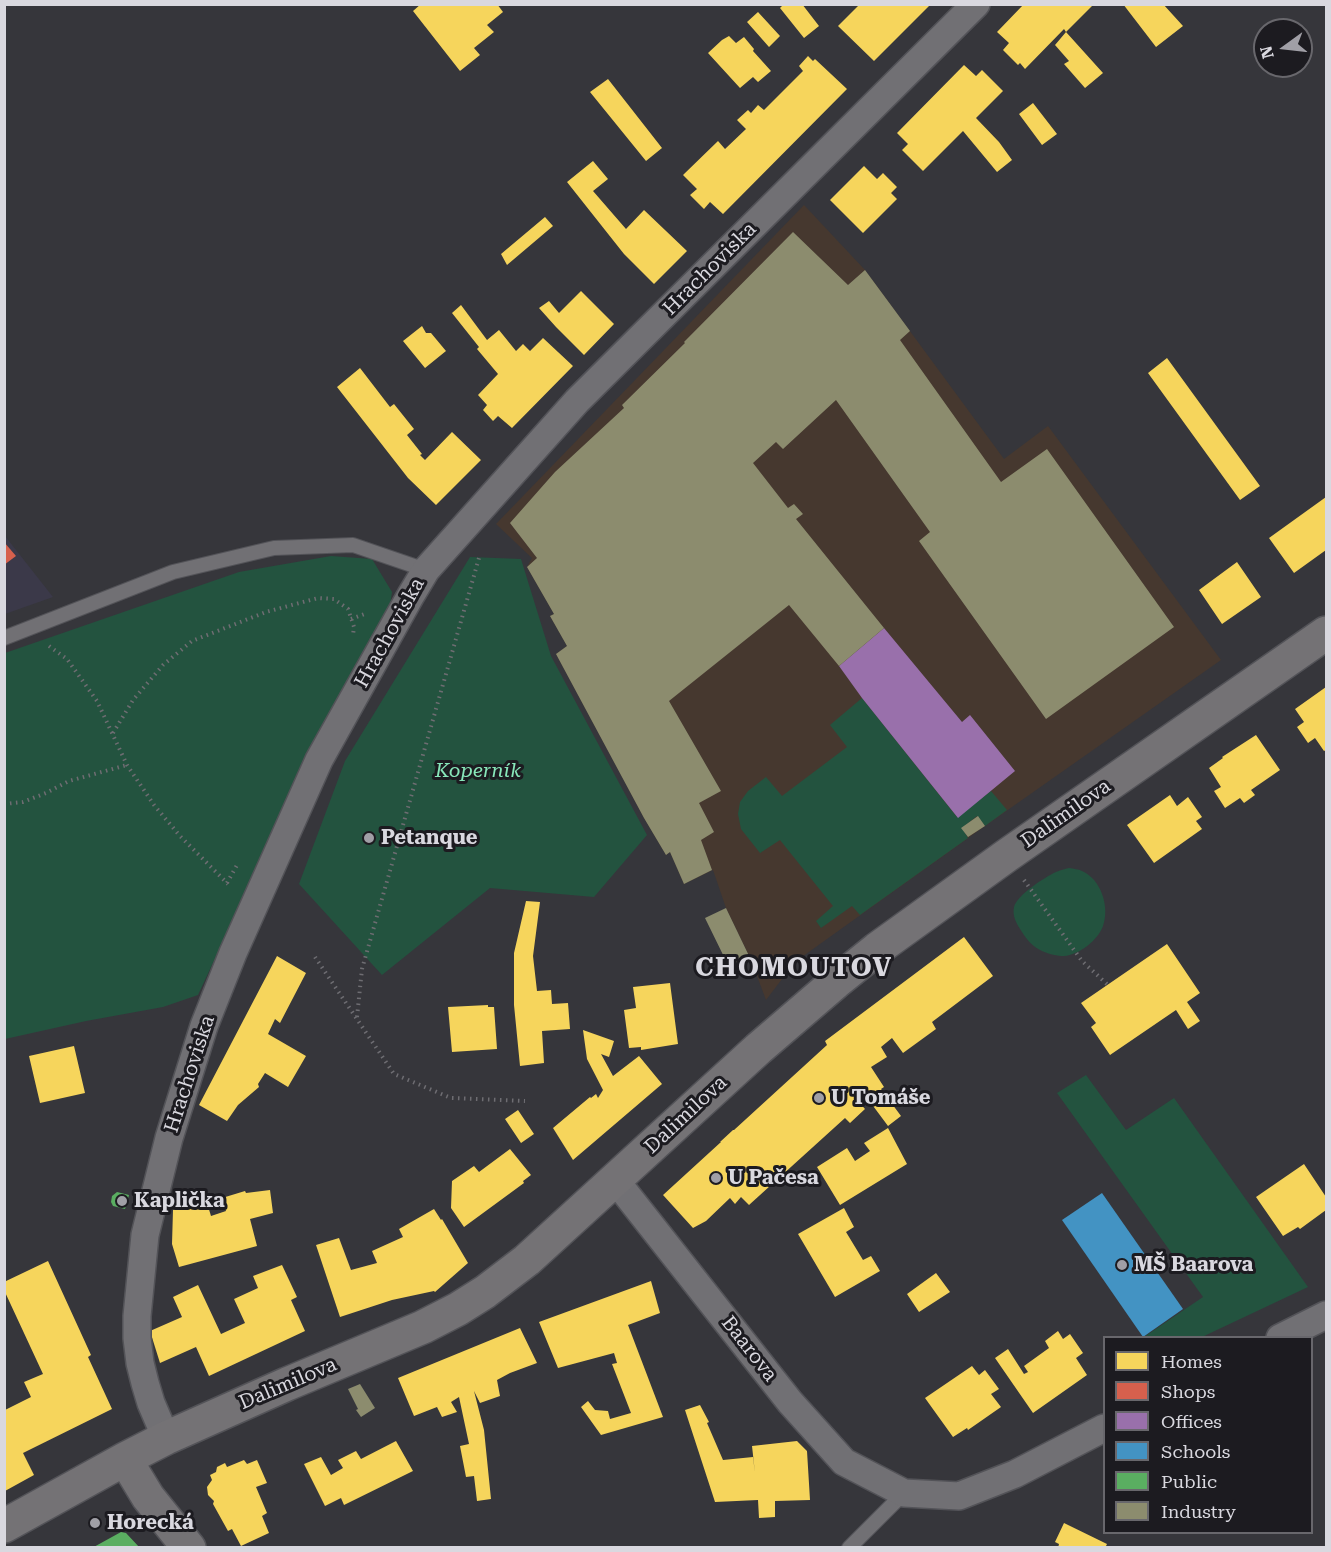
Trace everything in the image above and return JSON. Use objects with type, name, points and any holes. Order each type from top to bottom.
[{"type":"main road","name":"Dalimilova","points":[[4,1526],[166,1438],[423,1327],[485,1292],[526,1260],[616,1181],[758,1049],[877,949],[1006,856],[1326,633]]},
{"type":"main road","points":[[125,1459],[148,1497],[189,1548]]},
{"type":"street","name":"Hrachoviska","points":[[166,1438],[151,1403],[140,1363],[137,1316],[145,1235],[169,1138],[204,1026],[233,953],[319,760],[426,570],[577,401],[976,4]]},
{"type":"street","name":"Baarova","points":[[616,1181],[789,1401],[844,1462],[904,1493],[959,1496],[1015,1474],[1103,1429]]},
{"type":"street","points":[[1284,1336],[1326,1315]]},
{"type":"lane","points":[[11,636],[173,572],[274,548],[353,545],[426,570]]},
{"type":"lane","points":[[849,1548],[904,1493]]},
{"type":"path","points":[[357,1017],[362,969],[479,557]]},
{"type":"path","points":[[113,733],[132,700],[163,664],[192,641],[266,612],[318,598],[334,599],[348,609],[354,627],[353,637]]},
{"type":"path","points":[[11,636],[44,643],[67,659],[97,701],[127,765],[160,813],[227,883],[251,913]]},
{"type":"path","points":[[4,804],[23,802],[69,781],[127,765]]},
{"type":"path","points":[[1006,856],[1082,961],[1108,985]]},
{"type":"path","points":[[227,883],[237,865]]},
{"type":"path","points":[[315,957],[394,1074],[450,1098],[525,1101]]},
{"type":"shaded area","points":[[804,205],[865,270],[1004,459],[1048,426],[1221,660],[795,962],[766,1000],[751,960],[726,908],[713,870],[684,884],[670,852],[666,855],[644,818],[556,654],[567,646],[550,616],[554,614],[527,567],[532,558],[496,524]]},
{"type":"shaded area","points":[[5,536],[53,597],[5,614]]},
{"type":"green space","points":[[331,556],[372,559],[392,592],[388,619],[315,744],[198,995],[163,1007],[5,1039],[5,653],[239,572]]},
{"type":"green space","name":"Koperník","points":[[470,557],[521,559],[551,656],[647,835],[594,897],[490,888],[382,975],[299,884],[345,761]]},
{"type":"green space","points":[[862,698],[957,817],[991,791],[1007,810],[985,826],[977,816],[962,828],[968,838],[860,915],[852,906],[821,928],[816,921],[833,906],[780,840],[760,853],[741,829],[738,814],[740,802],[748,791],[766,777],[782,796],[847,747],[830,725]]},
{"type":"green space","points":[[1069,868],[1089,875],[1099,887],[1104,902],[1105,919],[1101,931],[1087,946],[1076,953],[1059,956],[1042,951],[1030,943],[1014,917],[1014,907],[1020,897],[1032,887],[1051,874]]},
{"type":"green space","points":[[1086,1075],[1126,1130],[1174,1098],[1308,1287],[1204,1336],[1145,1336],[1203,1297],[1057,1093]]},
{"type":"building: Homes","points":[[421,4],[497,4],[503,12],[487,25],[494,32],[474,48],[480,55],[460,71],[413,11]]},
{"type":"building: Homes","points":[[784,4],[802,4],[819,26],[804,38],[780,8]]},
{"type":"building: Homes","points":[[860,4],[931,4],[874,61],[838,26]]},
{"type":"building: Homes","points":[[1024,4],[1094,4],[1066,32],[1064,29],[1025,69],[1003,50],[1009,43],[997,32]]},
{"type":"building: Homes","points":[[1123,4],[1163,4],[1183,26],[1156,47]]},
{"type":"building: Homes","points":[[758,12],[780,36],[769,47],[747,22]]},
{"type":"building: Homes","points":[[1066,32],[1103,73],[1085,88],[1064,64],[1069,61],[1055,45]]},
{"type":"building: Homes","points":[[729,36],[736,43],[744,37],[771,71],[758,82],[753,77],[740,88],[708,53]]},
{"type":"building: Homes","points":[[808,56],[813,61],[815,59],[847,89],[723,214],[710,202],[704,209],[690,195],[697,189],[683,175],[718,141],[725,149],[746,129],[737,120],[748,110],[751,113],[758,105],[764,110],[803,71],[799,66]]},
{"type":"building: Homes","points":[[964,65],[976,76],[982,70],[1003,91],[976,118],[999,142],[1012,160],[997,172],[963,131],[923,171],[902,150],[908,144],[897,133]]},
{"type":"building: Homes","points":[[608,79],[662,148],[646,161],[590,92]]},
{"type":"building: Homes","points":[[1033,103],[1057,134],[1042,145],[1019,114]]},
{"type":"building: Homes","points":[[593,161],[608,179],[593,191],[626,229],[644,210],[687,251],[654,284],[624,254],[567,182]]},
{"type":"building: Homes","points":[[864,166],[877,179],[883,173],[897,187],[891,193],[897,199],[863,233],[830,200]]},
{"type":"building: Homes","points":[[545,217],[553,226],[507,265],[501,254]]},
{"type":"building: Homes","points":[[581,291],[614,324],[584,355],[539,308],[549,301],[559,313]]},
{"type":"building: Homes","points":[[461,305],[487,340],[499,330],[516,351],[523,344],[530,351],[543,338],[573,366],[512,428],[498,416],[493,421],[483,410],[487,405],[478,395],[498,374],[452,313]]},
{"type":"building: Homes","points":[[422,326],[426,333],[431,333],[446,351],[425,368],[403,341]]},
{"type":"building: Homes","points":[[1167,358],[1260,486],[1240,500],[1148,373]]},
{"type":"building: Homes","points":[[360,368],[390,407],[394,404],[414,429],[407,435],[425,460],[452,432],[481,460],[436,505],[408,478],[337,387]]},
{"type":"building: Homes","points":[[1326,497],[1326,550],[1294,573],[1269,538]]},
{"type":"building: Homes","points":[[1237,562],[1261,597],[1222,624],[1199,590]]},
{"type":"building: Homes","points":[[1326,687],[1326,750],[1324,751],[1315,738],[1308,743],[1297,727],[1304,722],[1295,709]]},
{"type":"building: Homes","points":[[1256,735],[1280,770],[1251,790],[1255,795],[1244,803],[1240,798],[1225,808],[1214,791],[1221,787],[1209,768]]},
{"type":"building: Homes","points":[[1170,795],[1177,806],[1188,797],[1202,817],[1196,821],[1202,829],[1154,863],[1127,825]]},
{"type":"building: Homes","points":[[526,901],[540,902],[533,956],[537,991],[551,990],[552,1004],[568,1003],[570,1029],[542,1031],[544,1063],[520,1066],[514,1005],[514,953]]},
{"type":"building: Homes","points":[[964,937],[993,976],[932,1022],[936,1029],[903,1053],[892,1038],[881,1047],[887,1057],[871,1067],[884,1087],[881,1089],[901,1116],[888,1126],[859,1087],[851,1093],[865,1109],[850,1123],[845,1118],[749,1205],[741,1197],[735,1204],[730,1198],[706,1221],[693,1228],[663,1195],[827,1045],[825,1041]]},
{"type":"building: Homes","points":[[1167,944],[1200,993],[1187,1002],[1200,1021],[1188,1029],[1176,1010],[1110,1055],[1091,1027],[1096,1023],[1081,1003]]},
{"type":"building: Homes","points":[[277,956],[306,973],[280,1023],[275,1019],[268,1034],[306,1056],[288,1087],[265,1073],[258,1084],[259,1087],[238,1105],[227,1121],[199,1105]]},
{"type":"building: Homes","points":[[670,983],[678,1044],[641,1050],[641,1047],[629,1048],[624,1010],[636,1008],[633,987]]},
{"type":"building: Homes","points":[[488,1005],[488,1007],[494,1007],[497,1049],[452,1052],[448,1007]]},
{"type":"building: Homes","points":[[583,1030],[614,1041],[609,1057],[601,1054],[613,1076],[639,1056],[662,1084],[573,1160],[553,1128],[590,1097],[596,1094],[598,1098],[603,1090],[587,1059]]},
{"type":"building: Homes","points":[[74,1046],[85,1093],[40,1103],[29,1056]]},
{"type":"building: Homes","points":[[518,1110],[534,1134],[521,1143],[505,1119]]},
{"type":"building: Homes","points":[[888,1128],[907,1164],[840,1205],[817,1167],[847,1148],[855,1161],[870,1151],[864,1143]]},
{"type":"building: Homes","points":[[510,1149],[531,1175],[523,1181],[524,1183],[464,1227],[451,1208],[452,1181],[474,1166],[479,1172]]},
{"type":"building: Homes","points":[[1304,1164],[1326,1197],[1326,1210],[1300,1229],[1298,1227],[1283,1236],[1256,1197]]},
{"type":"building: Homes","points":[[270,1190],[273,1213],[250,1219],[257,1246],[179,1267],[172,1244],[173,1210],[207,1203],[211,1216],[226,1211],[222,1198],[245,1191],[246,1193]]},
{"type":"building: Homes","points":[[844,1208],[854,1227],[846,1232],[863,1260],[871,1256],[880,1271],[835,1297],[798,1234]]},
{"type":"building: Homes","points":[[434,1209],[468,1263],[435,1292],[392,1300],[340,1317],[316,1245],[339,1238],[351,1270],[377,1263],[372,1251],[403,1237],[399,1229]]},
{"type":"building: Homes","points":[[48,1261],[91,1355],[88,1357],[112,1409],[23,1453],[34,1475],[5,1491],[5,1410],[31,1397],[24,1382],[43,1374],[4,1290],[4,1282]]},
{"type":"building: Homes","points":[[282,1265],[297,1297],[291,1300],[305,1331],[209,1376],[196,1347],[160,1363],[150,1331],[182,1317],[173,1297],[198,1285],[221,1334],[245,1323],[234,1299],[258,1288],[253,1276]]},
{"type":"building: Homes","points":[[936,1273],[950,1292],[919,1312],[907,1294]]},
{"type":"building: Homes","points":[[651,1281],[660,1313],[628,1325],[663,1417],[601,1435],[581,1407],[588,1401],[595,1410],[608,1411],[610,1419],[631,1413],[612,1364],[617,1363],[614,1353],[558,1368],[539,1322]]},
{"type":"building: Homes","points":[[520,1328],[537,1363],[497,1380],[500,1396],[480,1403],[474,1391],[484,1430],[491,1499],[477,1501],[474,1476],[466,1477],[460,1446],[469,1444],[459,1397],[451,1402],[457,1412],[442,1417],[437,1407],[414,1416],[398,1378]]},
{"type":"building: Homes","points":[[1058,1331],[1063,1339],[1070,1334],[1083,1353],[1076,1358],[1087,1375],[1033,1413],[995,1358],[1008,1349],[1024,1374],[1028,1372],[1024,1366],[1049,1348],[1045,1341]]},
{"type":"building: Homes","points":[[972,1366],[979,1375],[985,1370],[999,1389],[991,1394],[1001,1407],[968,1430],[967,1428],[953,1437],[925,1398]]},
{"type":"building: Homes","points":[[700,1405],[723,1460],[753,1457],[755,1473],[752,1446],[797,1441],[807,1451],[810,1500],[775,1501],[775,1517],[759,1518],[758,1500],[715,1502],[685,1410]]},
{"type":"building: Homes","points":[[396,1441],[413,1471],[344,1505],[341,1498],[325,1506],[304,1464],[321,1457],[331,1475],[343,1468],[338,1460],[356,1451],[361,1459]]},
{"type":"building: Homes","points":[[244,1460],[247,1464],[257,1460],[267,1483],[256,1487],[267,1513],[262,1516],[269,1533],[241,1546],[232,1529],[228,1531],[213,1504],[214,1501],[208,1495],[207,1487],[212,1480],[210,1475],[216,1472],[217,1467],[225,1463],[227,1467]]},
{"type":"building: Homes","points":[[1064,1523],[1107,1544],[1105,1548],[1058,1548],[1059,1544],[1055,1542]]},
{"type":"building: Shops","points":[[4,542],[16,556],[4,565]]},
{"type":"building: Offices","points":[[884,628],[962,722],[970,715],[1015,771],[958,818],[839,666]]},
{"type":"building: Schools","name":"MŠ Baarova","points":[[1102,1193],[1183,1309],[1142,1336],[1062,1220]]},
{"type":"building: Public","points":[[117,1192],[129,1195],[125,1209],[113,1206],[111,1202],[112,1196]]},
{"type":"building: Public","points":[[121,1532],[126,1533],[140,1548],[92,1548]]},
{"type":"building: Industry","points":[[793,232],[848,285],[865,270],[910,331],[900,340],[1001,482],[1047,449],[1174,627],[1046,719],[919,541],[930,532],[836,400],[783,449],[776,442],[753,463],[788,508],[794,504],[803,514],[796,519],[884,628],[839,666],[789,605],[669,701],[721,791],[699,803],[714,832],[701,840],[712,870],[684,884],[670,852],[666,855],[644,818],[556,654],[567,646],[550,616],[554,614],[527,567],[537,558],[510,523],[555,472],[624,408],[622,405]]},
{"type":"building: Industry","points":[[978,816],[985,826],[968,837],[961,828]]},
{"type":"building: Industry","points":[[726,908],[751,960],[728,965],[705,918]]},
{"type":"building: Industry","points":[[360,1384],[375,1408],[361,1417],[348,1389]]},
{"type":"place","name":"Petanque","points":[[369,838]]},
{"type":"place","name":"U Tomáše","points":[[819,1098]]},
{"type":"place","name":"U Pačesa","points":[[716,1178]]},
{"type":"place","name":"Kaplička","points":[[122,1201]]},
{"type":"place","name":"MŠ Baarova","points":[[1122,1265]]},
{"type":"place","name":"Horecká","points":[[95,1523]]},
{"type":"district","name":"CHOMOUTOV","points":[[794,968]]}]
